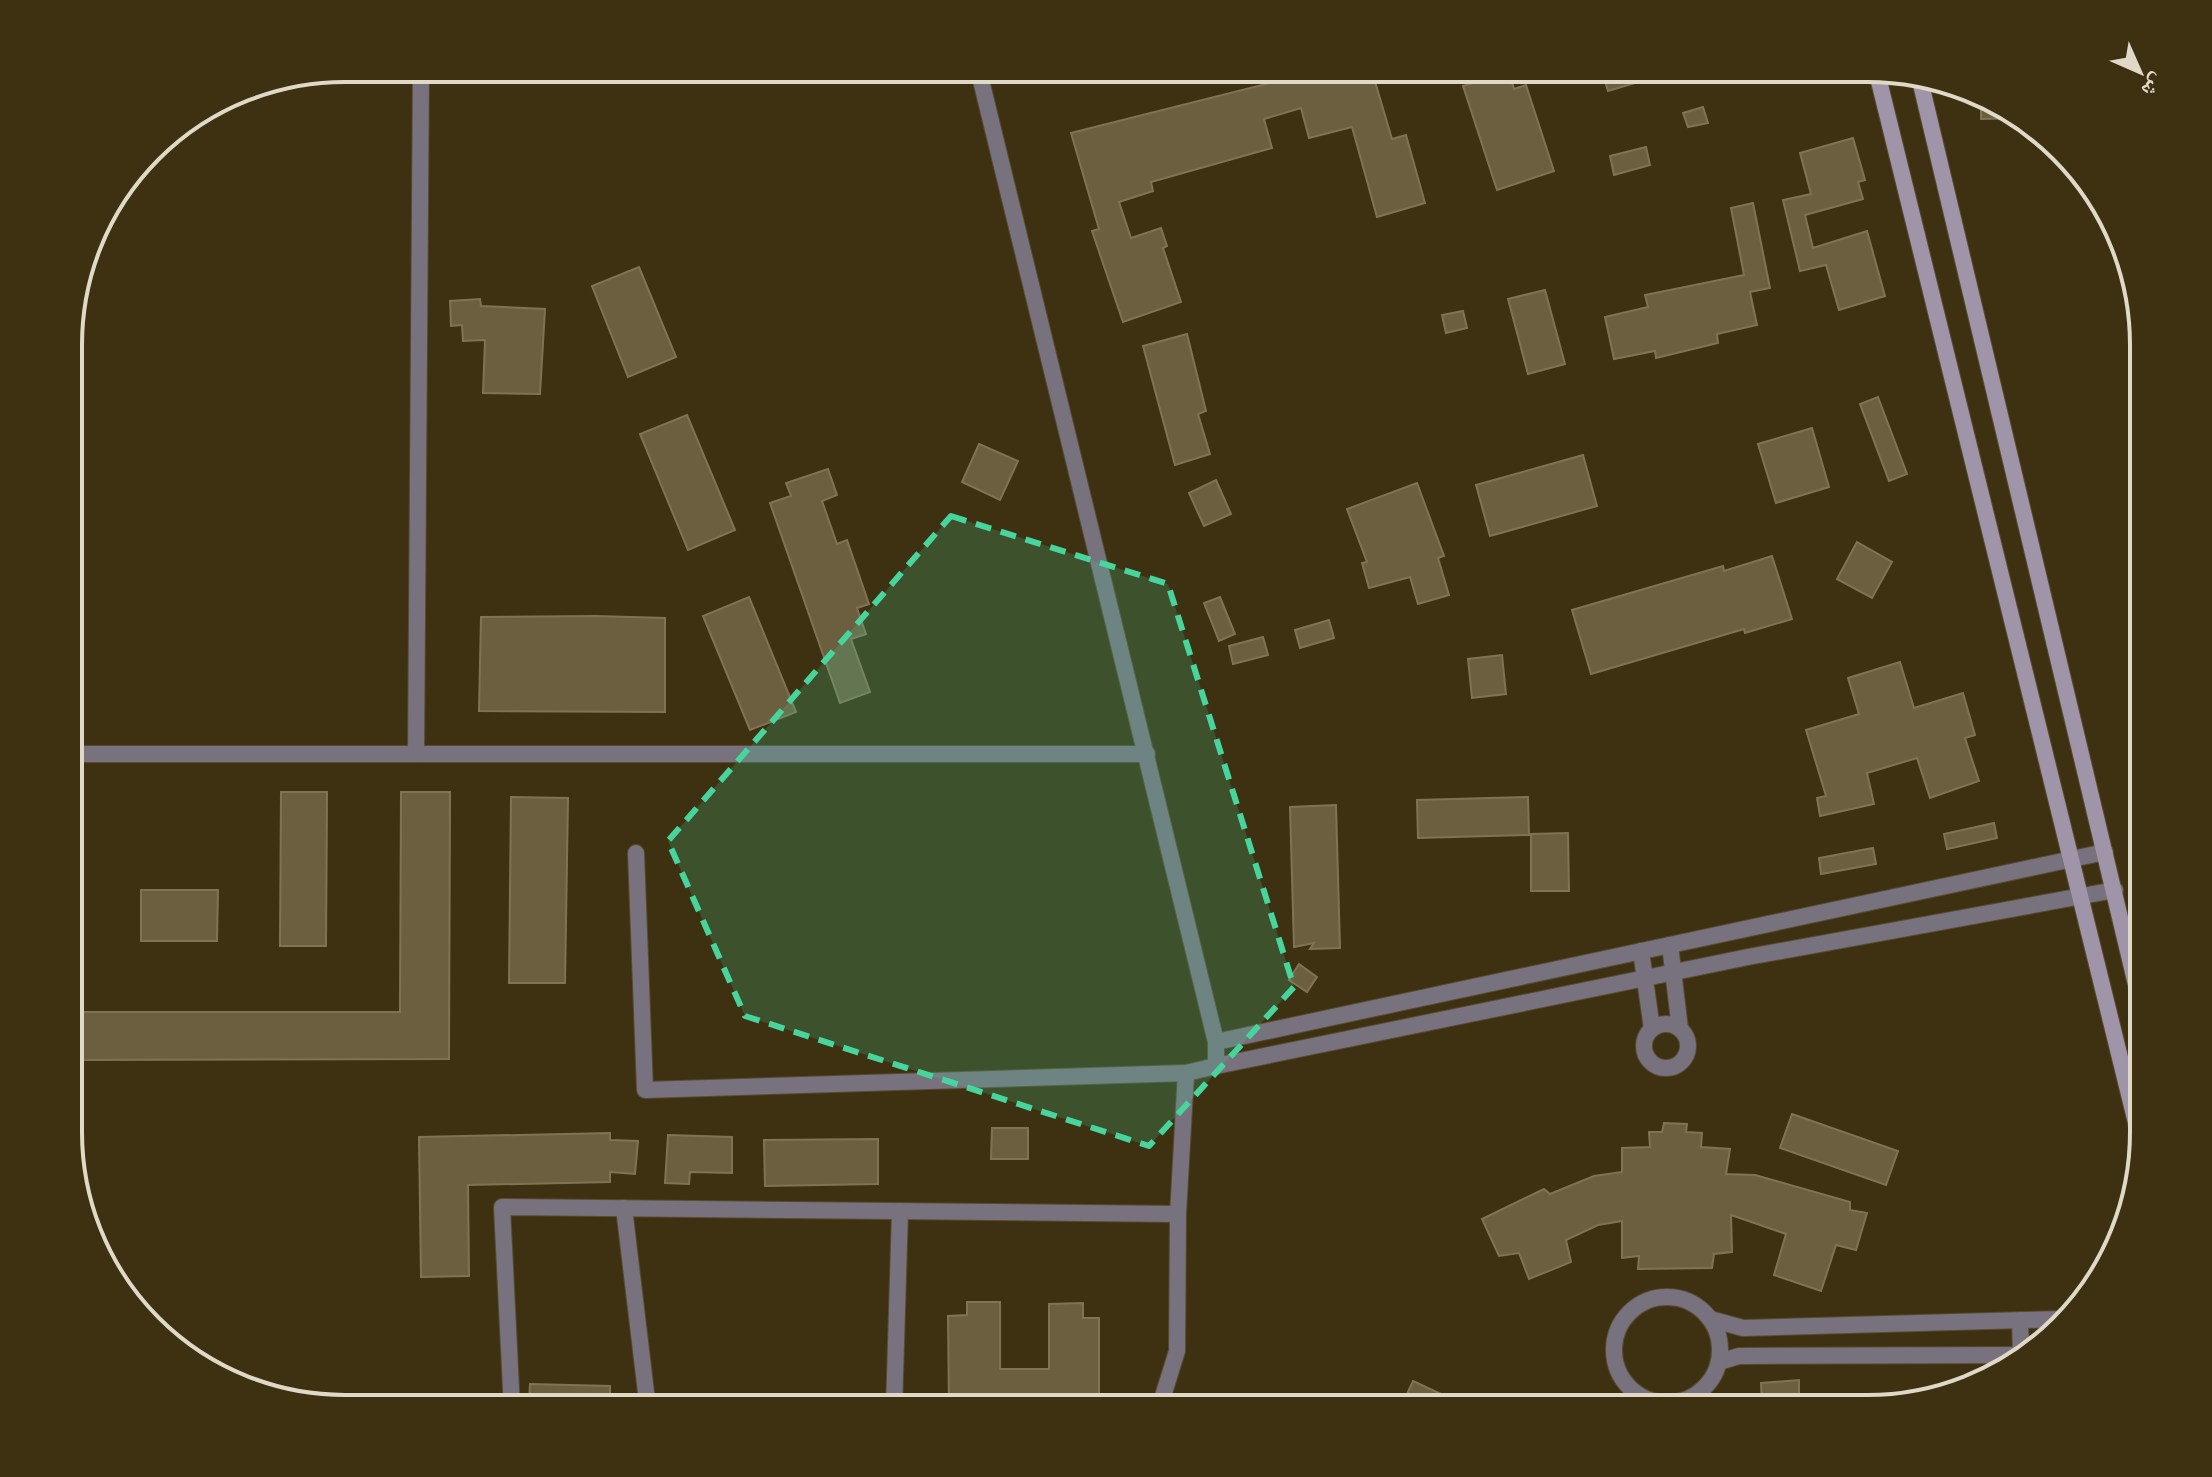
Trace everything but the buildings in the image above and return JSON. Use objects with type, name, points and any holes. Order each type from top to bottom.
[{"type":"street","points":[[416,754],[421,82]]},
{"type":"street","points":[[981,82],[1216,1042],[1216,1066]]},
{"type":"street","points":[[1879,83],[2129,1096]]},
{"type":"street","points":[[1922,88],[2129,952]]},
{"type":"street","points":[[82,754],[1147,754]]},
{"type":"street","points":[[1216,1042],[2105,852]]},
{"type":"street","points":[[636,853],[645,1090],[1186,1073],[1647,977],[2115,890]]},
{"type":"street","points":[[1670,945],[1680,1029],[1688,1042],[1685,1057],[1666,1068],[1652,1063],[1644,1053],[1644,1042],[1652,1029],[1666,1023],[1680,1029]]},
{"type":"street","points":[[1641,951],[1652,1029]]},
{"type":"street","points":[[1164,1394],[1177,1351],[1178,1214],[1186,1073]]},
{"type":"street","points":[[511,1395],[502,1207],[1178,1214]]},
{"type":"street","points":[[624,1208],[646,1395]]},
{"type":"street","points":[[894,1395],[900,1211]]},
{"type":"street","points":[[1637,1394],[1620,1375],[1615,1364],[1615,1338],[1620,1326],[1636,1307],[1660,1297],[1685,1300],[1710,1319],[1743,1328],[2052,1319]]},
{"type":"street","points":[[1695,1394],[1707,1385],[1719,1362],[1719,1336],[1710,1319]]},
{"type":"street","points":[[2020,1320],[2021,1345]]},
{"type":"street","points":[[1863,1355],[1865,1325]]},
{"type":"street","points":[[1719,1362],[1739,1356],[2006,1355]]},
{"type":"highlighted area","points":[[951,516],[1168,584],[1294,987],[1149,1146],[745,1016],[668,841]]}]
